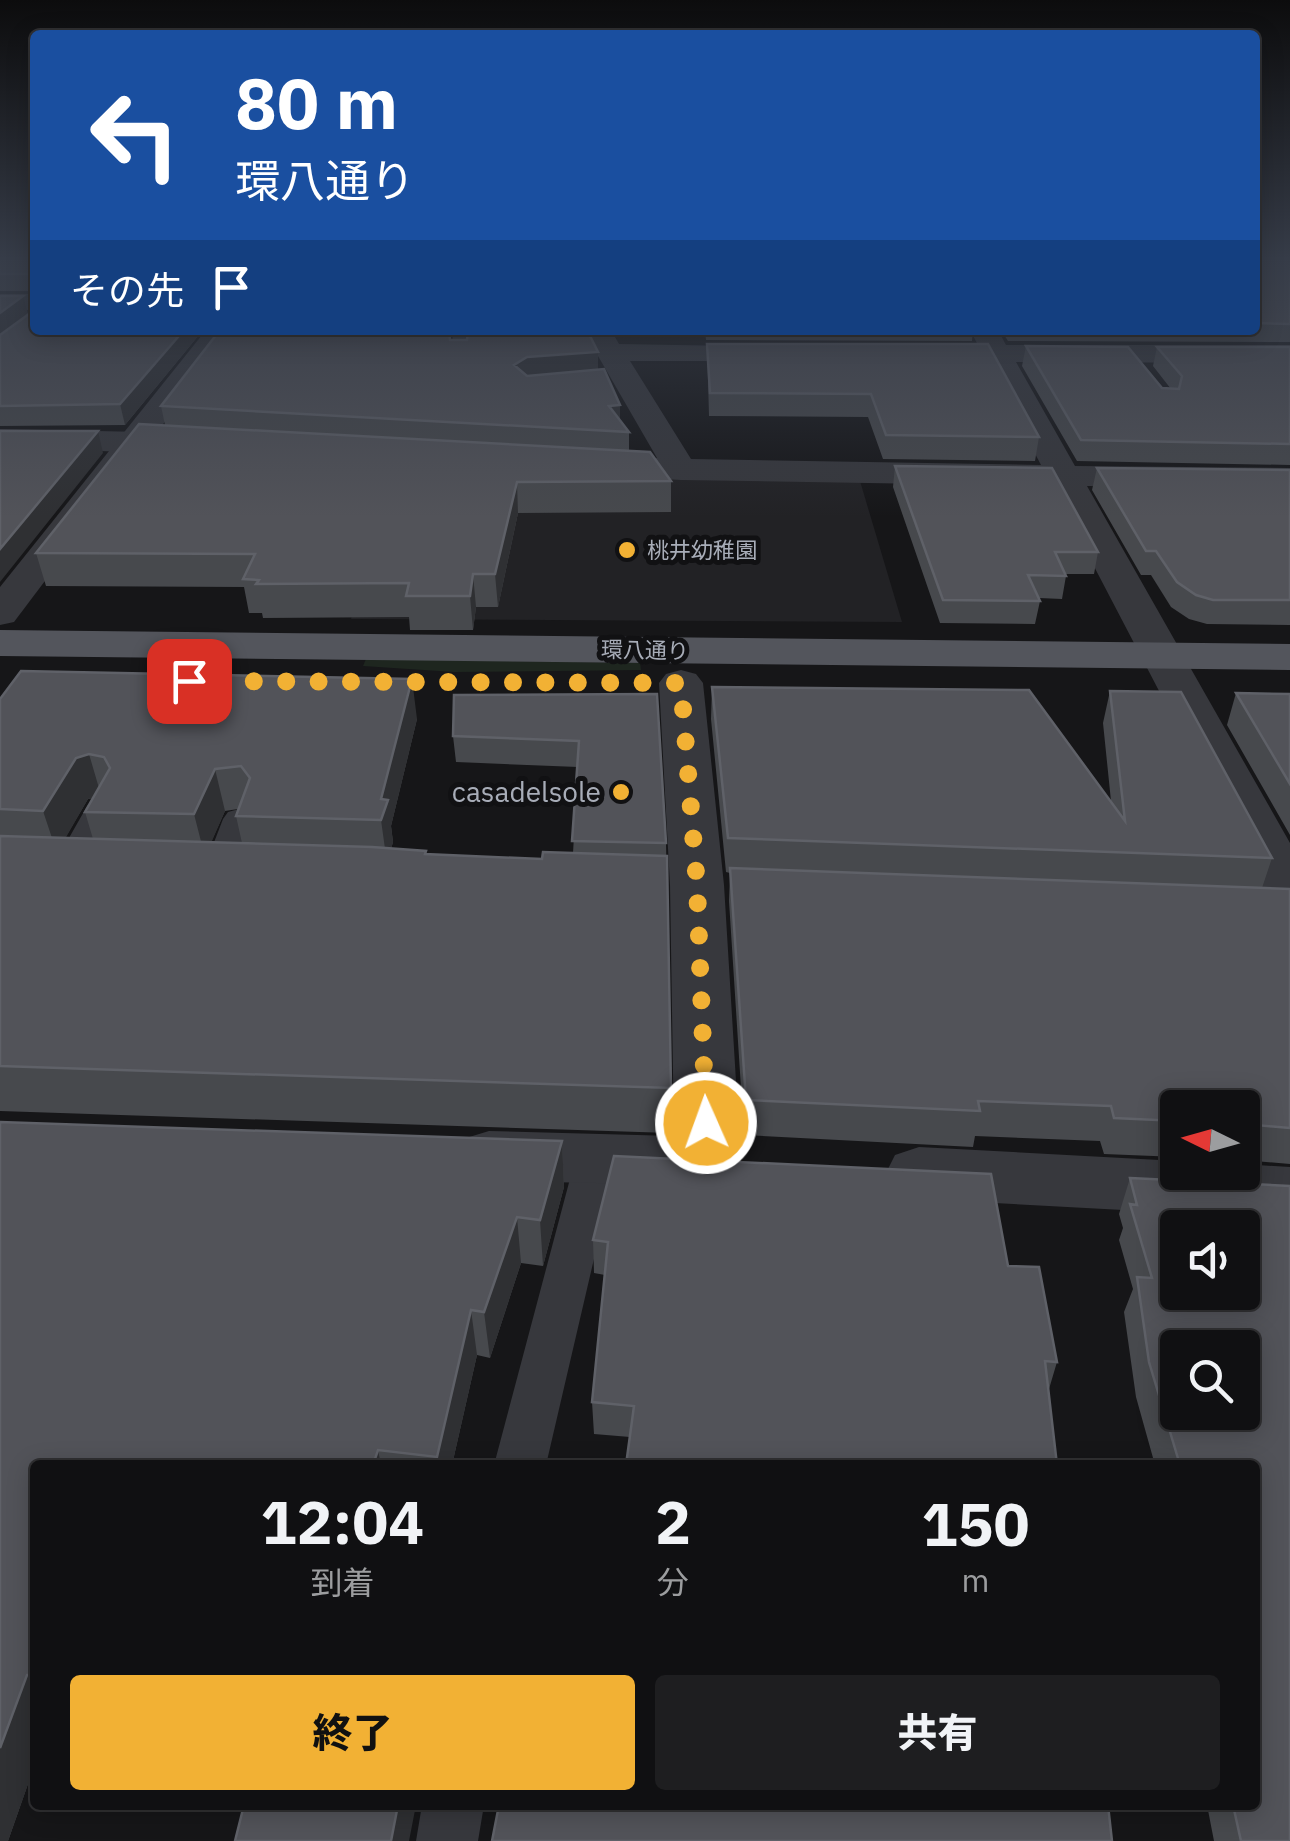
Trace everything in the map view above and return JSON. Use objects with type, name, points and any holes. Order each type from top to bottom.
[{"type":"main road","name":"環八通り","points":[[0,643],[1172,671],[1290,689]]},
{"type":"main road","name":"環八通り","points":[[0,680],[681,683],[1172,671],[1290,656]]},
{"type":"street","points":[[0,614],[208,346]]},
{"type":"street","points":[[889,353],[949,346]]},
{"type":"street","points":[[993,346],[1172,671],[1284,902]]},
{"type":"street","points":[[1047,346],[1128,353],[1287,356]]},
{"type":"street","points":[[610,360],[816,353]]},
{"type":"street","points":[[610,360],[680,470]]},
{"type":"street","points":[[0,439],[136,439],[215,444]]},
{"type":"street","points":[[564,465],[1290,478]]},
{"type":"street","points":[[437,1154],[737,1164],[696,885],[681,683]]},
{"type":"street","points":[[865,1171],[1290,1194]]},
{"type":"lane","points":[[460,346],[460,352]]},
{"type":"lane","points":[[1128,353],[1147,378]]},
{"type":"lane","points":[[70,866],[102,808]]},
{"type":"lane","points":[[220,871],[239,818]]},
{"type":"lane","points":[[35,866],[108,868]]},
{"type":"lane","points":[[183,870],[260,872]]},
{"type":"lane","points":[[521,1460],[596,1160]]},
{"type":"lane","points":[[447,1841],[452,1810]]},
{"type":"shaded area","name":"桃井幼稚園","points":[[400,463],[860,481],[902,622],[351,619]]},
{"type":"shaded area","points":[[366,659],[640,663],[641,670],[454,672],[363,666]]},
{"type":"building","points":[[0,346],[170,346],[120,404],[0,406]]},
{"type":"building","points":[[208,346],[595,346],[598,352],[527,357],[514,365],[527,376],[604,369],[620,405],[609,406],[629,432],[161,406]]},
{"type":"building","points":[[707,346],[989,346],[1039,437],[886,435],[871,394],[710,393]]},
{"type":"building","points":[[1026,346],[1128,347],[1162,388],[1179,389],[1182,376],[1157,347],[1290,347],[1290,444],[1081,440]]},
{"type":"building","points":[[139,424],[650,452],[671,481],[517,482],[495,574],[473,574],[470,596],[406,596],[409,583],[256,584],[259,580],[243,579],[255,554],[36,553]]},
{"type":"building","points":[[0,431],[98,431],[0,549]]},
{"type":"building","points":[[895,466],[1052,468],[1098,552],[1055,552],[1066,576],[1028,575],[1040,601],[943,600]]},
{"type":"building","points":[[1097,468],[1290,470],[1290,600],[1213,600],[1196,595],[1177,582],[1156,551],[1146,551]]},
{"type":"building","points":[[21,671],[412,679],[381,799],[388,800],[381,820],[236,816],[250,778],[241,766],[215,769],[194,814],[85,812],[110,768],[104,757],[89,754],[76,758],[43,811],[0,809],[0,699]]},
{"type":"building","points":[[712,687],[1029,690],[1125,821],[1110,691],[1181,692],[1272,858],[728,838]]},
{"type":"building","points":[[1236,693],[1290,694],[1290,784]]},
{"type":"building","points":[[657,694],[666,843],[572,841],[579,741],[453,736],[454,695]]},
{"type":"building","points":[[0,836],[372,847],[426,851],[425,854],[542,859],[543,852],[667,856],[671,1088],[0,1066]]},
{"type":"building","points":[[730,868],[1290,889],[1290,1128],[1260,1125],[1260,1090],[1160,1090],[1160,1120],[1114,1118],[1111,1106],[978,1101],[980,1111],[746,1100]]},
{"type":"building","points":[[0,1122],[562,1141],[540,1220],[517,1217],[484,1312],[471,1310],[437,1457],[378,1450],[375,1460],[30,1460],[30,1675],[0,1748]]},
{"type":"building","points":[[614,1156],[991,1174],[1008,1266],[1039,1267],[1057,1362],[1045,1361],[1056,1460],[627,1460],[634,1406],[592,1402],[608,1242],[593,1240]]},
{"type":"building","points":[[1130,1178],[1160,1180],[1160,1190],[1260,1190],[1260,1184],[1290,1186],[1290,1841],[1241,1841],[1234,1810],[1260,1810],[1260,1460],[1178,1460],[1169,1430],[1260,1430],[1260,1330],[1160,1330],[1160,1399],[1149,1362],[1137,1277],[1152,1278],[1130,1204],[1137,1205]]},
{"type":"building","points":[[243,1810],[397,1810],[391,1841],[235,1841]]},
{"type":"building","points":[[498,1810],[1109,1810],[1112,1841],[492,1841]]},
{"type":"place","name":"桃井幼稚園","points":[[627,550]]},
{"type":"place","name":"casadelsole","points":[[621,792]]},
{"type":"route","points":[[189,681],[681,683],[697,885],[706,1123]]}]
